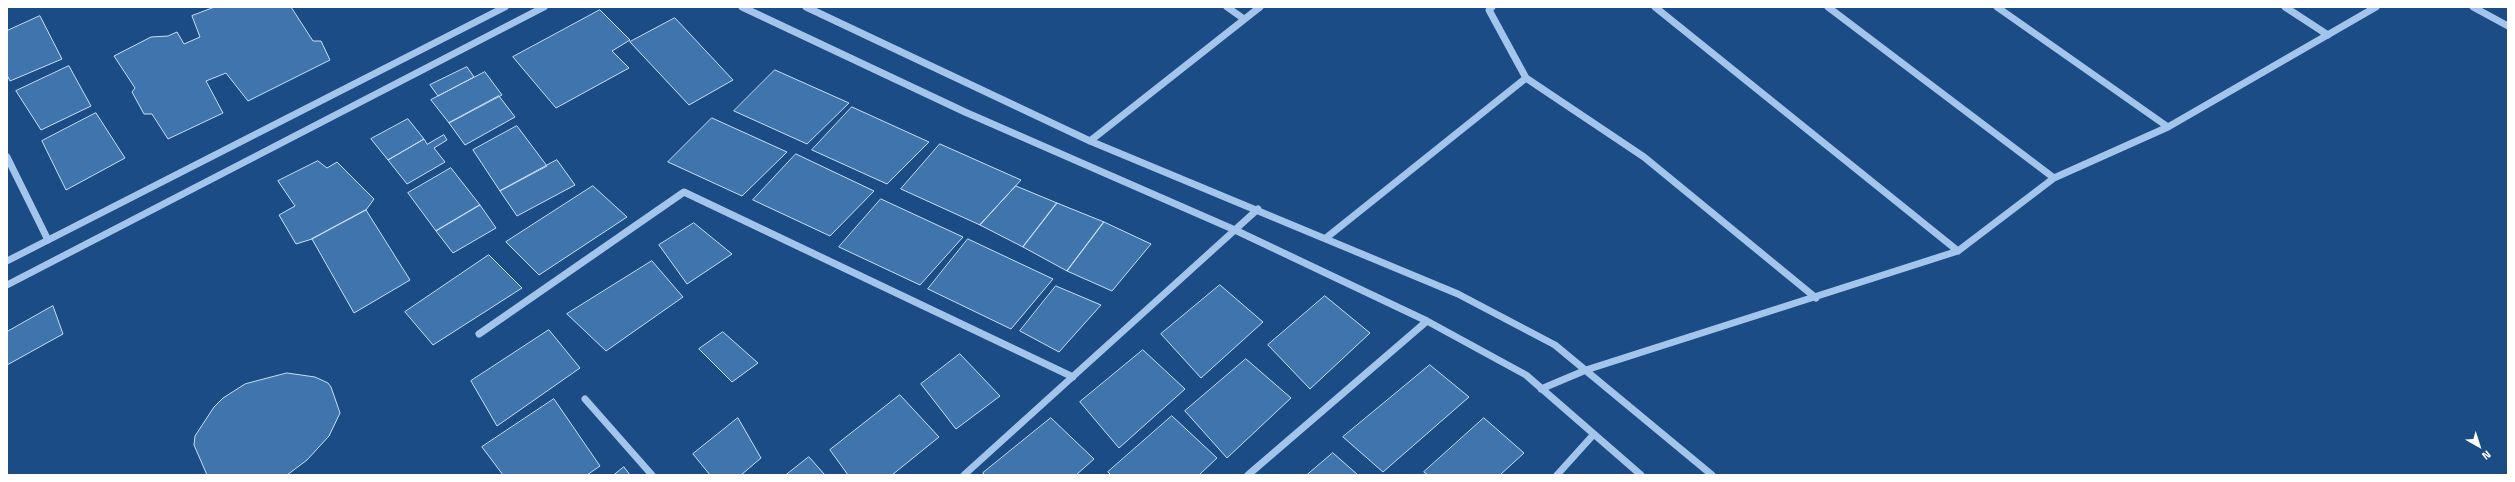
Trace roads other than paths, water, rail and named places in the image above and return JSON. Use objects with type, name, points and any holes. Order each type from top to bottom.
[{"type":"street","points":[[7,262],[505,7]]},
{"type":"street","points":[[7,285],[544,7]]},
{"type":"street","points":[[742,7],[965,112],[1235,230],[1427,321],[1509,364],[1541,389],[1641,475]]},
{"type":"street","points":[[806,7],[1090,141],[1258,209],[1458,294],[1555,345],[1712,475]]},
{"type":"street","points":[[1228,7],[1244,19]]},
{"type":"street","points":[[1090,141],[1260,7]]},
{"type":"street","points":[[1492,7],[1489,10],[1526,78],[1644,157],[1816,298]]},
{"type":"street","points":[[1655,7],[1958,251]]},
{"type":"street","points":[[1828,7],[2054,178]]},
{"type":"street","points":[[1997,7],[2168,127]]},
{"type":"street","points":[[2285,7],[2328,34]]},
{"type":"street","points":[[1541,389],[1586,370],[1816,298],[1958,251],[2054,178],[2168,127],[2376,7]]},
{"type":"street","points":[[2473,7],[2508,26]]},
{"type":"street","points":[[1326,238],[1526,78]]},
{"type":"street","points":[[7,157],[48,240]]},
{"type":"street","points":[[478,334],[684,192],[1073,377]]},
{"type":"street","points":[[964,475],[1258,209]]},
{"type":"street","points":[[1248,475],[1427,321]]},
{"type":"street","points":[[585,399],[652,475]]},
{"type":"street","points":[[1557,475],[1594,434]]}]
